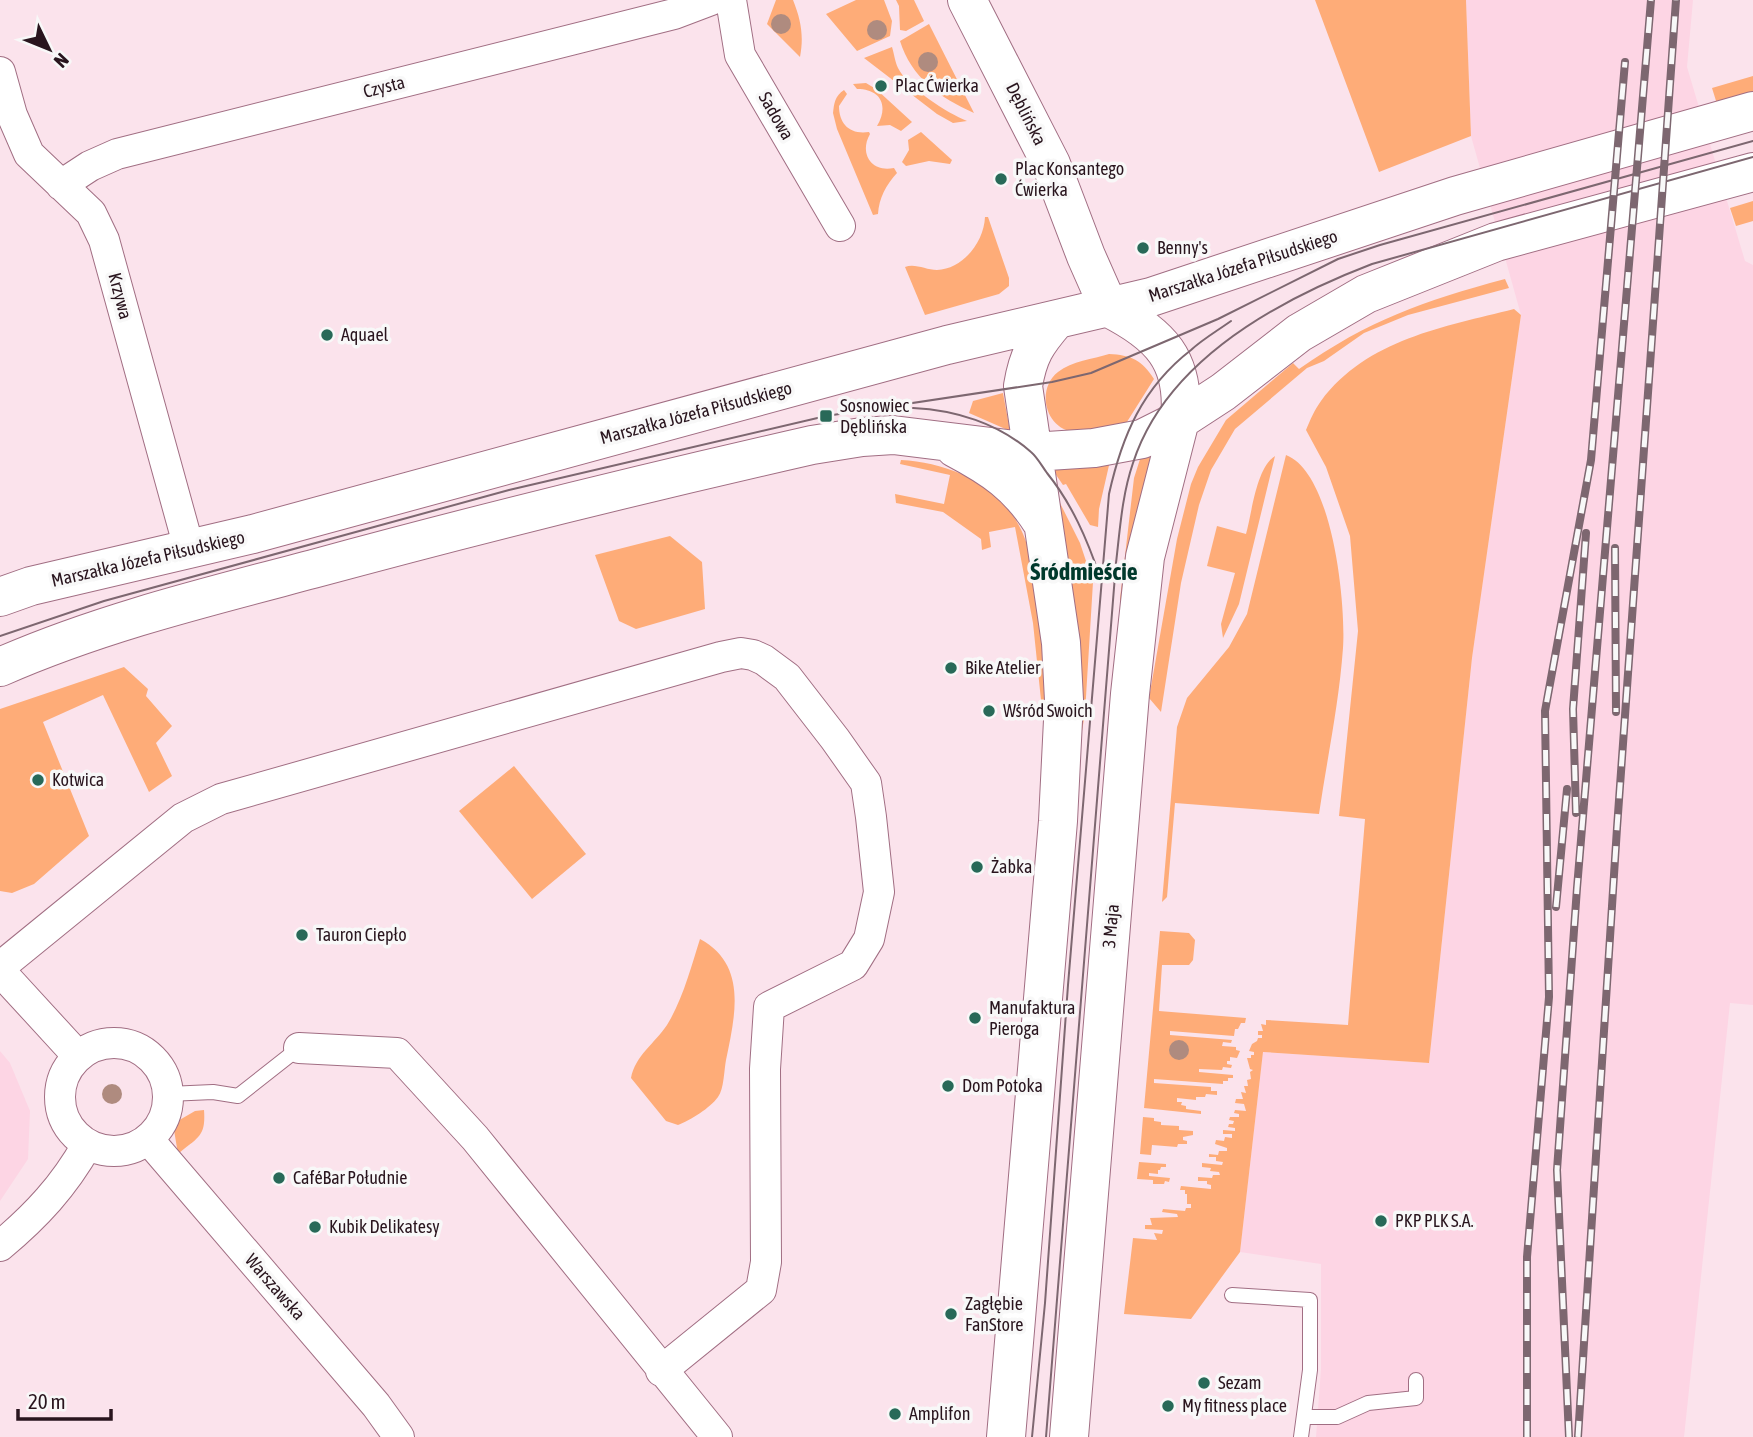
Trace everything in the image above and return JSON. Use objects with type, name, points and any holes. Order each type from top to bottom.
[{"type":"main road","name":"Dęblińska","points":[[967,0],[1051,164],[1109,308]]},
{"type":"main road","name":"Marszałka Józefa Piłsudskiego","points":[[0,597],[31,586],[253,534],[947,345],[1151,297],[1455,196],[1753,111]]},
{"type":"main road","name":"Marszałka Józefa Piłsudskiego","points":[[1388,218],[1440,209],[1753,121]]},
{"type":"main road","points":[[0,667],[54,643],[154,612],[438,535],[812,445],[893,435],[1032,452],[1094,448],[1142,439],[1180,420],[1223,392],[1299,333],[1366,294],[1496,242],[1753,172]]},
{"type":"main road","points":[[1404,279],[1753,182]]},
{"type":"main road","points":[[1109,308],[1151,334],[1174,364],[1179,373],[1182,394],[1180,420]]},
{"type":"main road","points":[[1006,1437],[1063,737],[1061,643],[1023,386],[1026,367],[1037,341],[1056,320]]},
{"type":"main road","name":"3 Maja","points":[[1069,1437],[1130,694],[1145,557],[1180,420]]},
{"type":"main road","points":[[940,440],[1007,479],[1032,507],[1044,526]]},
{"type":"street","name":"Czysta","points":[[61,185],[90,166],[117,155],[674,14],[711,0]]},
{"type":"street","name":"Sadowa","points":[[731,0],[740,55],[841,226]]},
{"type":"street","name":"Krzywa","points":[[0,72],[12,115],[29,154],[91,213],[104,240],[189,548]]},
{"type":"street","points":[[78,1056],[0,969],[183,818],[221,799],[741,653],[764,660],[787,677],[866,783],[878,891],[869,939],[853,965],[769,1007],[765,1069],[766,1262],[761,1290],[661,1371]]},
{"type":"street","points":[[115,1042],[135,1046],[152,1057],[163,1074],[168,1094],[166,1111],[159,1126],[148,1139],[134,1147],[118,1151],[102,1150],[87,1145],[64,1119],[60,1085],[67,1069],[78,1056],[95,1045],[115,1042]]},
{"type":"street","points":[[299,1048],[397,1053],[475,1138],[717,1437]]},
{"type":"street","name":"Warszawska","points":[[148,1139],[376,1405],[399,1437]]},
{"type":"street","points":[[0,1246],[41,1211],[87,1145]]},
{"type":"lane","points":[[168,1094],[213,1092],[237,1096],[299,1048]]},
{"type":"lane","points":[[1232,1294],[1310,1300],[1310,1370],[1301,1437]]},
{"type":"lane","points":[[1304,1417],[1337,1417],[1368,1403],[1416,1398],[1416,1380]]},
{"type":"shaded area","points":[[776,0],[793,0],[801,28],[800,57],[767,24]]},
{"type":"shaded area","points":[[856,0],[884,0],[892,21],[890,36],[857,51],[826,14]]},
{"type":"shaded area","points":[[896,0],[914,0],[924,21],[906,31],[900,30],[899,6]]},
{"type":"shaded area","points":[[1315,0],[1466,0],[1471,136],[1379,172]]},
{"type":"shaded area","points":[[1466,0],[1693,0],[1687,67],[1745,261],[1753,265],[1753,1005],[1730,1003],[1684,1437],[1316,1437],[1321,1369],[1321,1264],[1240,1252],[1263,1052],[1429,1063],[1472,658],[1521,315],[1471,136]]},
{"type":"shaded area","points":[[929,24],[974,113],[928,85],[905,54],[900,41]]},
{"type":"shaded area","points":[[892,47],[898,68],[910,84],[939,106],[967,121],[953,123],[937,114],[864,58]]},
{"type":"shaded area","points":[[1753,76],[1753,94],[1717,104],[1712,88]]},
{"type":"shaded area","points":[[866,83],[912,122],[901,131],[890,125],[877,126],[882,112],[880,100],[872,92],[857,89],[853,84]]},
{"type":"shaded area","points":[[844,90],[847,94],[839,106],[843,123],[856,132],[869,132],[866,148],[869,160],[879,167],[894,168],[897,173],[884,192],[878,214],[873,215],[837,129],[834,106],[837,97]]},
{"type":"shaded area","points":[[921,132],[952,160],[950,164],[929,161],[906,166],[902,162],[909,150],[908,140]]},
{"type":"shaded area","points":[[1753,201],[1753,221],[1736,226],[1730,208]]},
{"type":"shaded area","points":[[985,217],[988,217],[1009,278],[1009,286],[999,294],[925,315],[905,267],[937,270],[955,265],[970,252],[981,236]]},
{"type":"shaded area","points":[[1505,279],[1509,288],[1408,315],[1364,333],[1324,361],[1307,368],[1235,429],[1211,470],[1199,505],[1181,583],[1161,712],[1149,698],[1177,539],[1198,467],[1226,420],[1293,363],[1299,369],[1349,337],[1398,314],[1448,295]]},
{"type":"shaded area","points":[[1514,309],[1521,315],[1472,658],[1429,1063],[1263,1052],[1240,1252],[1191,1319],[1124,1314],[1133,1238],[1157,1240],[1154,1233],[1162,1234],[1163,1230],[1145,1229],[1145,1225],[1152,1225],[1150,1218],[1178,1217],[1177,1214],[1162,1212],[1163,1209],[1185,1211],[1186,1208],[1191,1208],[1191,1204],[1187,1204],[1185,1190],[1180,1190],[1181,1186],[1211,1189],[1207,1181],[1198,1181],[1198,1177],[1212,1178],[1213,1175],[1220,1175],[1219,1172],[1210,1171],[1211,1168],[1202,1167],[1202,1163],[1222,1165],[1223,1162],[1216,1161],[1216,1157],[1209,1157],[1209,1154],[1218,1155],[1219,1151],[1227,1151],[1227,1148],[1215,1144],[1216,1140],[1232,1138],[1232,1134],[1223,1134],[1223,1130],[1235,1131],[1235,1128],[1228,1127],[1234,1121],[1229,1120],[1230,1117],[1239,1117],[1239,1114],[1234,1113],[1235,1110],[1246,1111],[1244,1104],[1235,1103],[1236,1099],[1243,1099],[1241,1092],[1246,1093],[1244,1086],[1248,1086],[1247,1080],[1251,1079],[1250,1072],[1253,1070],[1250,1069],[1247,1058],[1254,1055],[1254,1052],[1249,1051],[1252,1044],[1262,1038],[1262,1035],[1258,1035],[1258,1031],[1263,1031],[1261,1024],[1266,1025],[1266,1020],[1348,1025],[1365,819],[1339,816],[1358,631],[1350,536],[1326,467],[1306,430],[1319,404],[1340,380],[1384,349],[1434,330]]},
{"type":"shaded area","points":[[1109,354],[1135,360],[1145,367],[1154,379],[1125,425],[1076,432],[1057,425],[1047,408],[1047,389],[1051,380],[1070,365]]},
{"type":"shaded area","points":[[1003,393],[1010,431],[969,413],[973,401]]},
{"type":"shaded area","points":[[1154,455],[1122,609],[1120,599],[1134,478],[1141,456]]},
{"type":"shaded area","points":[[1286,455],[1302,467],[1315,487],[1325,512],[1339,572],[1342,602],[1341,669],[1319,814],[1175,803],[1167,897],[1162,902],[1177,727],[1187,698],[1229,647],[1247,614]]},
{"type":"shaded area","points":[[1275,456],[1239,604],[1223,638],[1221,624],[1235,573],[1207,566],[1217,526],[1246,534],[1259,480],[1263,470]]},
{"type":"shaded area","points":[[901,460],[940,466],[975,481],[1005,505],[1016,521],[1030,558],[1047,700],[1041,700],[1033,623],[1015,527],[989,532],[991,547],[982,550],[981,539],[943,512],[896,503],[895,494],[944,504],[950,475],[900,464]]},
{"type":"shaded area","points":[[1110,461],[1099,509],[1098,527],[1090,525],[1066,484],[1063,485],[1052,469]]},
{"type":"shaded area","points":[[1056,495],[1080,543],[1093,582],[1085,713],[1081,737]]},
{"type":"shaded area","points":[[670,536],[702,562],[705,609],[636,629],[619,621],[595,555]]},
{"type":"shaded area","points":[[124,667],[148,689],[146,696],[172,726],[156,743],[172,776],[149,792],[103,695],[43,722],[89,836],[34,884],[12,893],[0,891],[0,709]]},
{"type":"shaded area","points":[[514,766],[586,854],[532,899],[459,811]]},
{"type":"shaded area","points":[[1160,931],[1189,933],[1195,940],[1193,960],[1189,965],[1162,965],[1159,1011],[1246,1018],[1245,1023],[1235,1029],[1234,1036],[1170,1031],[1170,1035],[1232,1040],[1231,1043],[1223,1042],[1222,1046],[1236,1047],[1236,1050],[1240,1051],[1237,1058],[1230,1057],[1230,1061],[1227,1061],[1227,1064],[1232,1065],[1231,1068],[1199,1069],[1199,1072],[1233,1075],[1228,1081],[1223,1081],[1223,1084],[1154,1079],[1154,1083],[1211,1087],[1211,1091],[1217,1091],[1217,1095],[1206,1094],[1205,1097],[1196,1097],[1196,1100],[1177,1098],[1177,1102],[1182,1102],[1181,1105],[1186,1106],[1186,1109],[1201,1111],[1201,1114],[1144,1108]]},
{"type":"shaded area","points":[[700,939],[726,963],[732,977],[732,1026],[720,1094],[705,1109],[678,1125],[666,1121],[631,1078],[641,1056],[662,1032],[678,1005]]},
{"type":"shaded area","points":[[0,1051],[10,1063],[30,1111],[28,1159],[0,1201]]},
{"type":"shaded area","points":[[204,1110],[202,1131],[196,1140],[178,1154],[174,1130],[176,1122],[195,1111]]},
{"type":"shaded area","points":[[1143,1117],[1154,1118],[1154,1121],[1161,1122],[1161,1125],[1179,1126],[1179,1130],[1193,1131],[1193,1135],[1183,1137],[1187,1144],[1178,1144],[1177,1147],[1152,1145],[1151,1155],[1140,1154]]},
{"type":"shaded area","points":[[1139,1162],[1166,1164],[1166,1167],[1158,1170],[1158,1174],[1149,1173],[1149,1176],[1170,1178],[1169,1182],[1153,1184],[1153,1180],[1137,1179]]},
{"type":"tram line","points":[[0,636],[104,601],[509,490],[826,416],[1052,382],[1091,373],[1218,319],[1338,259],[1753,141]]},
{"type":"tram line","points":[[1046,1437],[1116,563],[1126,487],[1149,427],[1171,394],[1198,365],[1230,339],[1264,316],[1336,279],[1372,264],[1753,157]]},
{"type":"tram line","points":[[1032,1437],[1109,494],[1120,452],[1136,414],[1147,397],[1174,365],[1200,342],[1231,321]]},
{"type":"tram line","points":[[913,408],[945,412],[975,420],[1005,433],[1031,452],[1071,510],[1100,577]]},
{"type":"railway","points":[[1569,1437],[1557,1170],[1577,888],[1651,0]]},
{"type":"railway","points":[[1578,1437],[1617,828],[1676,0]]},
{"type":"railway","points":[[1527,1437],[1527,1257],[1549,997],[1545,711],[1591,460],[1625,62]]},
{"type":"railway","points":[[1576,813],[1573,709],[1586,533]]},
{"type":"railway","points":[[1615,548],[1616,712]]},
{"type":"railway","points":[[1556,907],[1567,789]]},
{"type":"place","name":"Plac Ćwierka","points":[[881,86]]},
{"type":"place","name":"Plac Konsantego Ćwierka","points":[[1001,179]]},
{"type":"place","name":"Benny's","points":[[1143,248]]},
{"type":"place","name":"Aquael","points":[[327,335]]},
{"type":"place","name":"Sosnowiec Dęblińska","points":[[826,416]]},
{"type":"place","name":"Bike Atelier","points":[[951,668]]},
{"type":"place","name":"Wśród Swoich","points":[[989,711]]},
{"type":"place","name":"Kotwica","points":[[38,780]]},
{"type":"place","name":"Żabka","points":[[977,867]]},
{"type":"place","name":"Tauron Ciepło","points":[[302,935]]},
{"type":"place","name":"Manufaktura Pieroga","points":[[975,1018]]},
{"type":"place","name":"Dom Potoka","points":[[948,1086]]},
{"type":"place","name":"CaféBar Południe","points":[[279,1178]]},
{"type":"place","name":"PKP PLK S.A.","points":[[1381,1221]]},
{"type":"place","name":"Kubik Delikatesy","points":[[315,1227]]},
{"type":"place","name":"Zagłębie FanStore","points":[[951,1314]]},
{"type":"place","name":"Sezam","points":[[1204,1383]]},
{"type":"place","name":"My fitness place","points":[[1168,1406]]},
{"type":"place","name":"Amplifon","points":[[895,1414]]},
{"type":"district","name":"Śródmieście","points":[[1084,572]]}]
